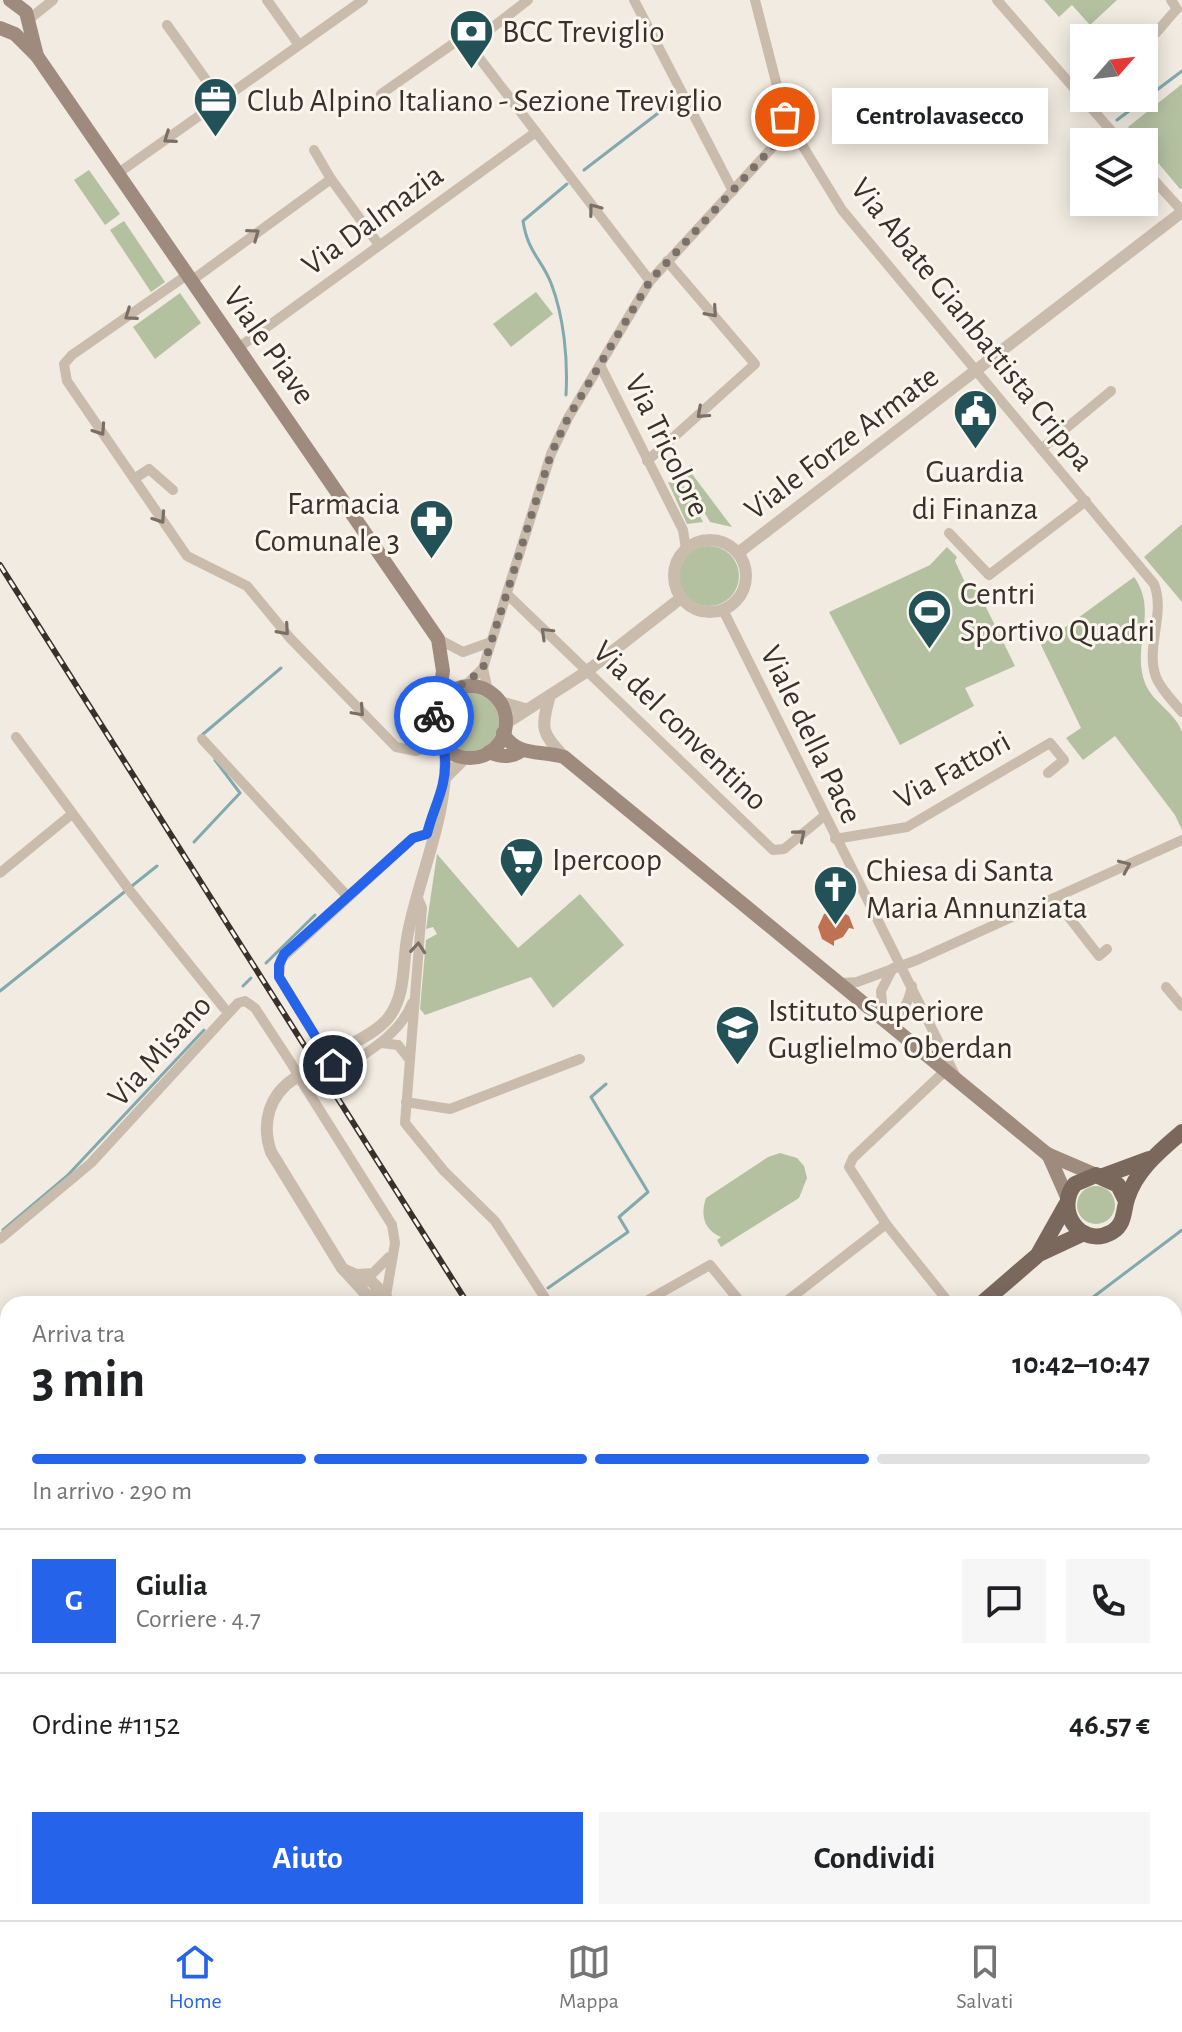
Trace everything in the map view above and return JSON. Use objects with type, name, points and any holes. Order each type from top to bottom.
[{"type":"main road","name":"Viale Piave","points":[[7,4],[24,8],[13,29],[37,56],[438,639],[443,671],[438,704]]},
{"type":"main road","points":[[443,671],[461,687],[488,691],[500,702],[504,728],[511,745],[521,751]]},
{"type":"main road","points":[[461,687],[438,704],[434,721],[443,746],[466,757],[489,752],[499,756],[521,751],[564,757],[1047,1154],[1118,1185],[1126,1201]]},
{"type":"main road","points":[[489,752],[504,728]]},
{"type":"main road","points":[[1047,1154],[1066,1201],[1070,1222],[1084,1233],[1102,1236],[1118,1227],[1126,1201],[1151,1159],[1182,1132]]},
{"type":"main road","points":[[1039,1254],[1075,1184],[1151,1159]]},
{"type":"main road","points":[[990,1296],[1039,1254],[1084,1233]]},
{"type":"street","points":[[13,29],[53,0]]},
{"type":"street","points":[[267,0],[299,45]]},
{"type":"street","points":[[117,174],[363,0]]},
{"type":"street","points":[[528,0],[480,37],[477,44],[480,59],[650,281]]},
{"type":"street","points":[[634,0],[733,191]]},
{"type":"street","name":"Via Abate Gianbattista Crippa","points":[[755,0],[779,101],[790,128],[850,221],[1154,584],[1159,606],[1154,671],[1161,686],[1182,712]]},
{"type":"street","points":[[997,0],[1070,77]]},
{"type":"street","points":[[1158,33],[1177,9],[1171,0]]},
{"type":"street","points":[[167,25],[221,101]]},
{"type":"street","points":[[381,94],[457,41],[477,44]]},
{"type":"street","points":[[1098,112],[1110,128]]},
{"type":"street","points":[[488,691],[483,668],[488,643],[507,594],[551,454],[650,281],[790,128]]},
{"type":"street","name":"Via Dalmazia","points":[[238,348],[536,132]]},
{"type":"street","points":[[314,150],[379,245]]},
{"type":"street","points":[[331,179],[72,355],[64,364],[67,381],[187,556],[247,586],[290,638],[383,736],[402,750],[443,746],[446,777],[433,840],[416,895],[401,992],[391,1015],[333,1060]]},
{"type":"street","points":[[1158,184],[1182,211]]},
{"type":"street","name":"Viale Forze Armate","points":[[738,553],[1182,211]]},
{"type":"street","points":[[647,461],[755,364],[667,261]]},
{"type":"street","name":"Via Tricolore","points":[[600,365],[683,530],[686,549]]},
{"type":"street","points":[[1041,449],[1111,391]]},
{"type":"street","points":[[134,479],[149,469],[173,490]]},
{"type":"street","name":"Via Abate Gianbattista Crippa","points":[[949,533],[989,575],[1086,501]]},
{"type":"street","points":[[713,540],[728,545],[738,553],[745,568],[745,585],[738,599],[723,610],[700,611],[681,598],[675,585],[674,570],[686,549],[701,541],[713,540]]},
{"type":"street","name":"Via del conventino","points":[[507,594],[773,850],[784,849],[824,816]]},
{"type":"street","points":[[504,728],[525,709],[549,699],[586,672],[681,598]]},
{"type":"street","name":"Viale della Pace","points":[[723,610],[896,967],[912,986],[952,1074]]},
{"type":"street","points":[[438,639],[463,652],[488,643]]},
{"type":"street","points":[[461,687],[483,668]]},
{"type":"street","points":[[549,699],[543,718],[544,734],[564,757]]},
{"type":"street","points":[[500,702],[525,709]]},
{"type":"street","points":[[16,737],[128,889],[224,1008]]},
{"type":"street","points":[[202,739],[348,897]]},
{"type":"street","name":"Via Fattori","points":[[835,839],[907,827],[1050,743],[1064,760],[1048,773]]},
{"type":"street","points":[[446,777],[466,757]]},
{"type":"street","points":[[426,857],[423,851],[433,806],[439,801]]},
{"type":"street","points":[[0,873],[72,814]]},
{"type":"street","points":[[413,1001],[403,1021],[378,1044],[342,1069],[321,1046],[279,977],[279,965],[284,954],[413,838],[427,834]]},
{"type":"street","points":[[842,983],[857,982],[896,967],[1182,840]]},
{"type":"street","points":[[416,895],[422,908],[406,1102],[408,1129],[495,1221],[544,1296]]},
{"type":"street","points":[[1054,898],[1099,956],[1107,949]]},
{"type":"street","points":[[896,967],[881,991],[883,1017],[899,1014],[912,986]]},
{"type":"street","points":[[1166,987],[1182,1006]]},
{"type":"street","name":"Via Misano","points":[[0,1239],[91,1163],[238,1003],[253,1004],[392,1225],[392,1252],[386,1296]]},
{"type":"street","points":[[378,1044],[398,1045],[410,1061]]},
{"type":"street","points":[[406,1102],[450,1109],[580,1059]]},
{"type":"street","points":[[944,1296],[886,1224],[852,1173],[850,1161],[952,1074]]},
{"type":"street","points":[[299,1080],[277,1093],[269,1110],[268,1144],[342,1268],[367,1296]]},
{"type":"street","points":[[793,1296],[886,1224]]},
{"type":"street","points":[[357,1274],[380,1269],[392,1252]]},
{"type":"street","points":[[655,1296],[710,1265],[735,1296]]},
{"type":"street","points":[[342,1268],[372,1282],[382,1296]]},
{"type":"green space","points":[[1044,0],[1117,0],[1091,24],[1072,5],[1059,17]]},
{"type":"green space","points":[[1182,84],[1180,189],[1158,163],[1158,128],[1128,127],[1147,112],[1158,112],[1158,103]]},
{"type":"green space","points":[[89,170],[120,214],[105,225],[74,180]]},
{"type":"green space","points":[[124,221],[165,282],[151,292],[110,230]]},
{"type":"green space","points":[[536,292],[553,314],[511,347],[493,324]]},
{"type":"green space","points":[[180,293],[201,323],[155,359],[133,327]]},
{"type":"green space","points":[[689,470],[732,527],[710,522],[686,481]]},
{"type":"green space","points":[[668,482],[683,484],[703,522],[687,524]]},
{"type":"green space","points":[[1182,524],[1182,602],[1144,557]]},
{"type":"green space","points":[[709,546],[730,555],[739,576],[730,597],[709,606],[688,597],[679,576],[688,555]]},
{"type":"green space","name":"Centri Sportivo Quadri","points":[[947,547],[957,557],[955,561],[968,589],[977,589],[1015,666],[965,688],[974,706],[900,745],[829,612],[930,565]]},
{"type":"green space","points":[[1134,577],[1144,603],[1141,656],[1145,683],[1182,732],[1182,830],[1175,815],[1115,736],[1083,760],[1066,738],[1081,728],[1041,645]]},
{"type":"green space","points":[[470,693],[491,701],[499,722],[491,743],[470,751],[449,743],[441,722],[449,701]]},
{"type":"green space","points":[[437,854],[518,948],[580,894],[624,945],[553,1008],[531,977],[425,1015],[420,1009],[426,940],[437,934],[433,927],[426,929]]},
{"type":"green space","points":[[780,1153],[797,1158],[804,1166],[807,1178],[799,1198],[721,1247],[717,1240],[721,1237],[705,1221],[703,1210],[706,1198],[768,1157]]},
{"type":"green space","points":[[1096,1186],[1109,1192],[1115,1205],[1109,1218],[1096,1224],[1083,1218],[1077,1205],[1083,1192]]},
{"type":"building","name":"Chiesa di Santa Maria Annunziata","points":[[837,909],[849,916],[854,929],[849,928],[843,937],[834,941],[834,946],[822,939],[818,927],[824,914]]},
{"type":"waterway","points":[[1117,120],[1182,71]]},
{"type":"waterway","points":[[584,170],[670,104]]},
{"type":"waterway","points":[[566,395],[566,353],[559,310],[547,274],[528,241],[523,221],[567,184]]},
{"type":"waterway","points":[[202,735],[281,668]]},
{"type":"waterway","points":[[194,842],[240,793],[215,760]]},
{"type":"waterway","points":[[0,991],[157,866]]},
{"type":"waterway","points":[[266,963],[315,915]]},
{"type":"waterway","points":[[243,986],[251,978]]},
{"type":"waterway","points":[[3,1230],[67,1176],[204,1030]]},
{"type":"waterway","points":[[548,1288],[628,1232],[619,1217],[648,1192],[591,1097],[606,1084]]},
{"type":"waterway","points":[[1095,1296],[1182,1230]]},
{"type":"waterway","points":[[1182,1693],[1182,1699]]},
{"type":"tunnel","points":[[295,1078],[333,1054]]},
{"type":"railway","points":[[0,565],[463,1296]]},
{"type":"way so far","points":[[434,716],[438,704],[449,692],[465,686],[483,668],[488,643],[507,594],[551,454],[578,400],[650,281],[790,128],[785,117]]},
{"type":"place","name":"BCC Treviglio","points":[[471,70]]},
{"type":"place","name":"Centrolavasecco","points":[[785,117]]},
{"type":"place","name":"Club Alpino Italiano - Sezione Treviglio","points":[[216,139]]},
{"type":"place","name":"Guardia di Finanza","points":[[975,451]]},
{"type":"place","name":"Farmacia Comunale 3","points":[[431,560]]},
{"type":"place","name":"Centri Sportivo Quadri","points":[[929,650]]},
{"type":"place","name":"Ipercoop","points":[[521,898]]},
{"type":"place","name":"Chiesa di Santa Maria Annunziata","points":[[835,927]]},
{"type":"place","name":"Istituto Superiore Guglielmo Oberdan","points":[[737,1067]]},
{"type":"route","points":[[333,1065],[279,977],[279,965],[284,954],[413,838],[427,834],[433,806],[439,801],[446,777],[445,747],[434,729],[434,716]]}]
